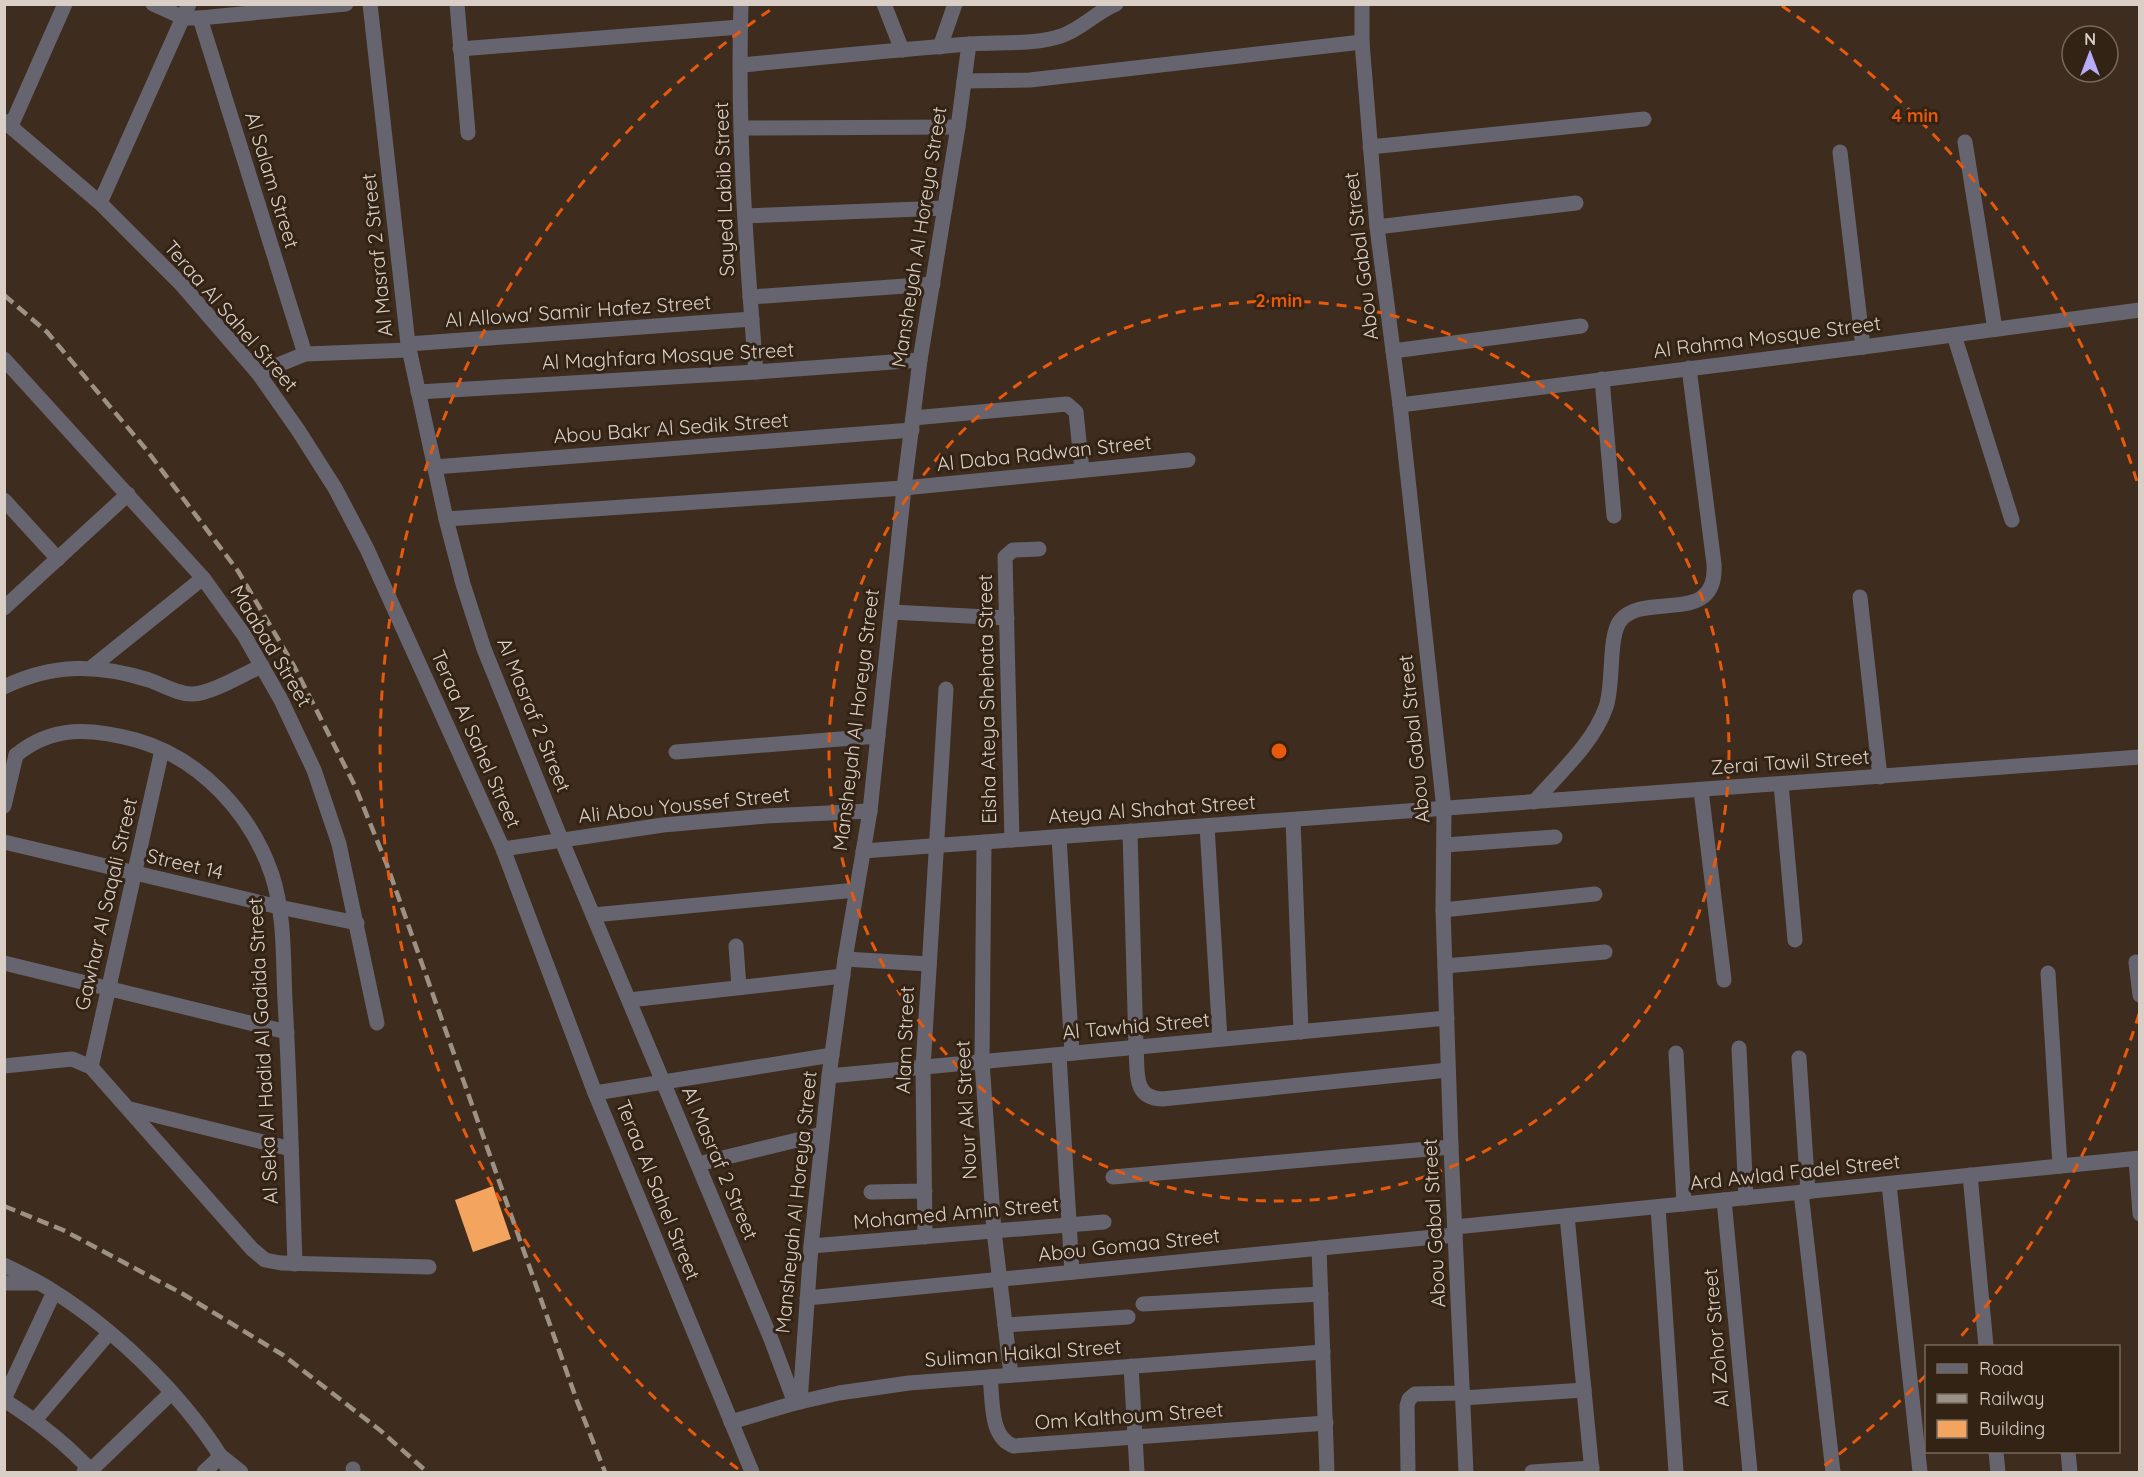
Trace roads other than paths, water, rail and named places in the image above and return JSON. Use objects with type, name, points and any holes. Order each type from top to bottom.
[{"type":"street","points":[[8,124],[65,4]]},
{"type":"street","points":[[153,4],[191,14],[346,4]]},
{"type":"street","name":"Al Masraf 2 Street","points":[[370,4],[409,347],[446,519],[463,584],[484,649],[561,839],[797,1403]]},
{"type":"street","points":[[456,4],[468,133]]},
{"type":"street","name":"Sayed Labib Street","points":[[741,4],[745,216],[756,372]]},
{"type":"street","points":[[884,4],[902,50]]},
{"type":"street","points":[[940,47],[955,4]]},
{"type":"street","points":[[741,65],[969,44],[1044,40],[1060,37],[1076,30],[1104,9],[1116,4]]},
{"type":"street","name":"Abou Gabal Street","points":[[1362,4],[1362,42],[1377,227],[1400,405],[1444,809],[1443,909],[1448,1070],[1466,1473]]},
{"type":"street","points":[[100,203],[191,14]]},
{"type":"street","name":"Al Salam Street","points":[[191,14],[305,354]]},
{"type":"street","points":[[460,49],[740,27]]},
{"type":"street","points":[[964,81],[1030,80],[1362,42]]},
{"type":"street","name":"Mansheyah Al Horeya Street","points":[[797,1403],[822,1134],[845,959],[870,811],[920,360],[958,127],[969,44]]},
{"type":"street","points":[[1370,147],[1644,119]]},
{"type":"street","name":"Teraa Al Sahel Street","points":[[8,124],[100,203],[182,285],[258,373],[335,488],[367,549],[503,849],[596,1093],[752,1473]]},
{"type":"street","points":[[742,128],[958,127]]},
{"type":"street","points":[[1965,142],[1995,329]]},
{"type":"street","points":[[1840,152],[1863,347]]},
{"type":"street","points":[[1377,227],[1576,204]]},
{"type":"street","points":[[745,216],[945,208]]},
{"type":"street","points":[[750,297],[933,284]]},
{"type":"street","name":"Al Rahma Mosque Street","points":[[1400,405],[2139,310]]},
{"type":"street","name":"Al Allowa' Samir Hafez Street","points":[[305,354],[752,319]]},
{"type":"street","points":[[1393,351],[1581,326]]},
{"type":"street","points":[[1953,335],[2013,520]]},
{"type":"street","points":[[258,373],[305,354]]},
{"type":"street","name":"Maabad Street","points":[[4,359],[203,578],[225,606],[262,666],[294,726],[318,780],[339,844],[377,1023]]},
{"type":"street","name":"Al Maghfara Mosque Street","points":[[418,392],[920,360]]},
{"type":"street","points":[[1534,802],[1591,736],[1600,722],[1610,691],[1615,632],[1620,621],[1629,613],[1688,604],[1699,600],[1713,583],[1714,564],[1689,368]]},
{"type":"street","points":[[1602,379],[1614,516]]},
{"type":"street","name":"Abou Bakr Al Sedik Street","points":[[435,467],[912,424],[1067,404],[1076,412],[1082,470]]},
{"type":"street","name":"Al Daba Radwan Street","points":[[446,519],[904,488],[1188,460]]},
{"type":"street","points":[[4,608],[128,494]]},
{"type":"street","points":[[4,500],[58,559]]},
{"type":"street","name":"Eisha Ateya Shehata Street","points":[[1012,840],[1005,557],[1013,550],[1039,549]]},
{"type":"street","points":[[92,667],[203,578]]},
{"type":"street","points":[[1860,597],[1881,777]]},
{"type":"street","points":[[891,612],[1007,618]]},
{"type":"street","points":[[4,687],[37,675],[64,669],[92,667],[138,677],[192,694],[209,690],[262,666]]},
{"type":"street","points":[[937,846],[945,689]]},
{"type":"street","name":"Al Seka Al Hadid Al Gadida Street","points":[[10,754],[45,737],[62,732],[80,731],[122,737],[162,750],[209,780],[245,821],[261,848],[272,877],[279,907],[287,1032],[296,1264]]},
{"type":"street","points":[[676,752],[878,736]]},
{"type":"street","name":"Gawhar Al Saqali Street","points":[[91,1067],[162,750]]},
{"type":"street","points":[[4,806],[10,754]]},
{"type":"street","name":"Zerai Tawil Street","points":[[1444,809],[2139,757]]},
{"type":"street","points":[[1781,784],[1795,940]]},
{"type":"street","points":[[1701,790],[1724,980]]},
{"type":"street","name":"Ateya Al Shahat Street","points":[[863,851],[1444,809]]},
{"type":"street","name":"Ali Abou Youssef Street","points":[[503,849],[663,825],[766,816],[870,811]]},
{"type":"street","points":[[1293,819],[1301,1032]]},
{"type":"street","points":[[1207,826],[1220,1039]]},
{"type":"street","points":[[1130,831],[1136,1047],[1139,1082],[1143,1094],[1150,1098],[1448,1070]]},
{"type":"street","points":[[1059,837],[1072,1272]]},
{"type":"street","points":[[1445,845],[1555,837]]},
{"type":"street","name":"Nour Akl Street","points":[[984,842],[982,1062],[994,1231],[1011,1375]]},
{"type":"street","name":"Street 14","points":[[4,843],[357,923]]},
{"type":"street","name":"Alam Street","points":[[925,1236],[922,1068],[937,846]]},
{"type":"street","points":[[593,915],[856,890]]},
{"type":"street","points":[[1443,909],[1594,894]]},
{"type":"street","points":[[736,946],[739,987]]},
{"type":"street","points":[[1445,966],[1605,952]]},
{"type":"street","points":[[845,959],[929,964]]},
{"type":"street","points":[[2136,962],[2139,995]]},
{"type":"street","points":[[4,963],[287,1032]]},
{"type":"street","points":[[2048,973],[2060,1166]]},
{"type":"street","points":[[629,999],[843,976]]},
{"type":"street","name":"Al Tawhid Street","points":[[830,1076],[1447,1018]]},
{"type":"street","points":[[1739,1048],[1746,1198]]},
{"type":"street","points":[[1677,1053],[1684,1204]]},
{"type":"street","points":[[596,1093],[832,1055]]},
{"type":"street","points":[[1798,1058],[1804,1192],[1833,1473]]},
{"type":"street","points":[[4,1066],[72,1059],[91,1067],[258,1256],[273,1263],[429,1267]]},
{"type":"street","points":[[130,1109],[291,1149]]},
{"type":"street","points":[[698,1164],[822,1134]]},
{"type":"street","points":[[1113,1177],[1451,1148]]},
{"type":"street","points":[[2138,1158],[2139,1214]]},
{"type":"street","name":"Ard Awlad Fadel Street","points":[[1455,1231],[1568,1216],[2138,1158]]},
{"type":"street","points":[[1970,1175],[1986,1345]]},
{"type":"street","points":[[1889,1184],[1920,1473]]},
{"type":"street","points":[[871,1192],[925,1191]]},
{"type":"street","name":"Al Zohor Street","points":[[1724,1200],[1750,1473]]},
{"type":"street","points":[[1658,1207],[1676,1473]]},
{"type":"street","points":[[1532,1473],[1592,1470],[1568,1216]]},
{"type":"street","name":"Mohamed Amin Street","points":[[811,1246],[1104,1222]]},
{"type":"street","name":"Abou Gomaa Street","points":[[807,1298],[1319,1248],[1455,1231]]},
{"type":"street","points":[[1319,1248],[1327,1473]]},
{"type":"street","points":[[4,1265],[54,1292],[109,1333],[141,1362],[171,1393],[220,1456],[230,1473]]},
{"type":"street","points":[[4,1283],[39,1283]]},
{"type":"street","points":[[54,1292],[4,1399],[64,1443],[88,1472],[171,1393]]},
{"type":"street","points":[[1143,1304],[1321,1294]]},
{"type":"street","points":[[1005,1325],[1128,1317]]},
{"type":"street","points":[[35,1420],[109,1333]]},
{"type":"street","name":"Suliman Haikal Street","points":[[731,1422],[797,1403],[874,1387],[1323,1352]]},
{"type":"street","points":[[1131,1366],[1137,1473]]},
{"type":"street","name":"Om Kalthoum Street","points":[[990,1377],[996,1431],[1006,1443],[1014,1446],[1326,1423]]},
{"type":"street","points":[[1408,1473],[1407,1406],[1415,1394],[1463,1396],[1584,1390]]},
{"type":"street","points":[[1996,1453],[1998,1473]]},
{"type":"street","points":[[2068,1453],[2070,1473]]},
{"type":"street","points":[[204,1473],[220,1456]]},
{"type":"street","points":[[220,1456],[241,1473]]},
{"type":"railway","points":[[4,295],[47,332],[145,448],[238,571],[294,666],[355,786],[387,865],[577,1401],[605,1472]]},
{"type":"railway","points":[[4,1206],[63,1230],[183,1294],[283,1355],[381,1431],[427,1472]]}]
